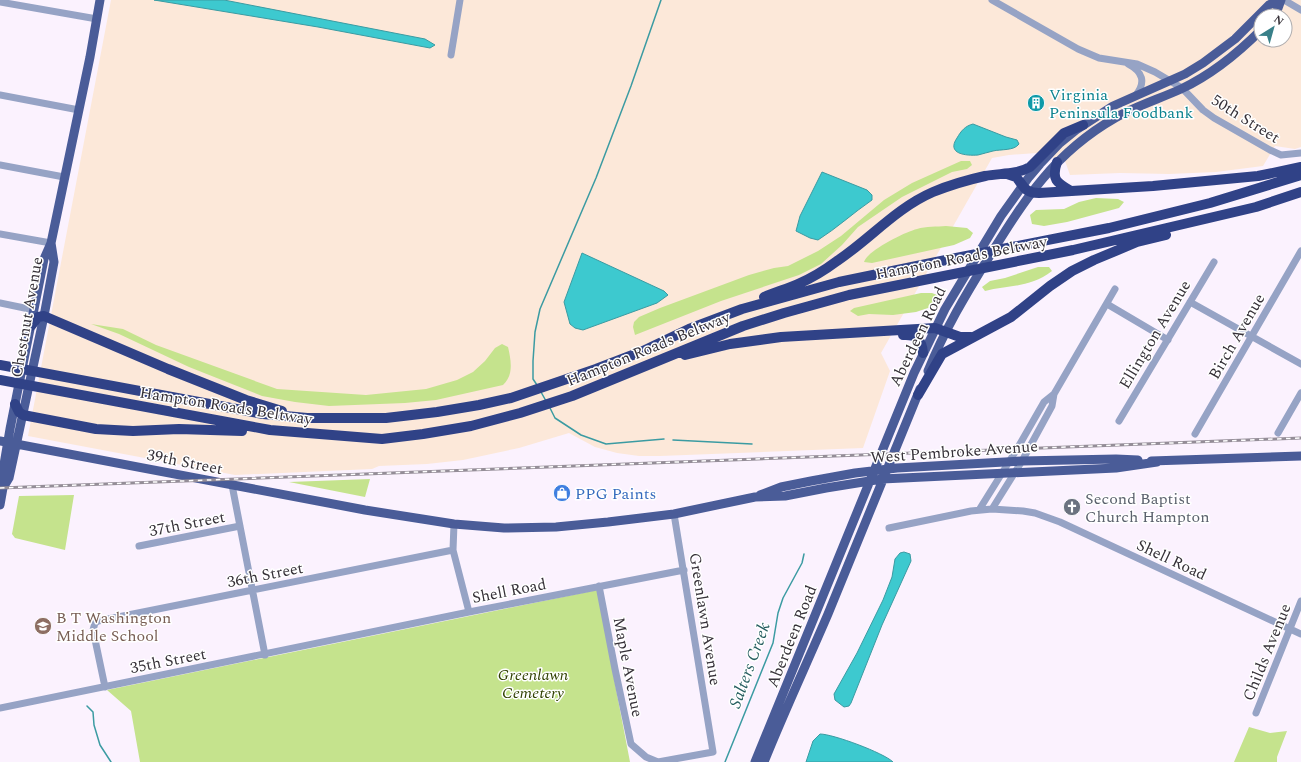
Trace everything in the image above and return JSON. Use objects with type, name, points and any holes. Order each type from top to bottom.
[{"type":"highway","points":[[742,309],[768,295],[799,284],[821,272],[839,260],[889,218],[912,203],[933,192],[960,182],[1024,170],[1030,167],[1064,133],[1083,125]]},
{"type":"highway","points":[[1057,162],[1054,171],[1055,179],[1062,186],[1072,191]]},
{"type":"highway","points":[[1006,174],[1016,177],[1022,186],[1031,193],[1153,186],[1250,177],[1301,167]]},
{"type":"highway","name":"Hampton Roads Beltway","points":[[3,366],[264,414],[307,418],[386,418],[437,412],[512,398],[563,381],[643,351],[689,329],[742,309],[839,282],[1109,228],[1210,203],[1301,175]]},
{"type":"highway","name":"Hampton Roads Beltway","points":[[2,381],[238,425],[294,433],[382,439],[470,426],[520,413],[572,396],[743,326],[849,295],[1073,250],[1256,207],[1301,192]]},
{"type":"highway","points":[[918,395],[940,356],[1011,317],[1050,286],[1072,271],[1137,242],[1191,229],[1256,207]]},
{"type":"highway","points":[[31,326],[38,317],[44,316],[168,369],[246,400],[307,418]]},
{"type":"highway","points":[[660,360],[730,344],[781,337],[935,328],[962,337],[976,336]]},
{"type":"highway","points":[[843,334],[877,336],[912,335],[921,342],[923,354]]},
{"type":"highway","points":[[15,404],[19,412],[23,415],[96,429],[133,431],[191,429],[294,433]]},
{"type":"main road","name":"Chestnut Avenue","points":[[0,505],[3,488],[1,466],[8,442],[44,260],[51,243],[100,0]]},
{"type":"main road","name":"Aberdeen Road","points":[[755,762],[923,354],[935,328],[956,290],[995,225],[1022,186],[1046,158],[1083,125],[1113,106],[1194,69],[1220,52],[1243,33],[1269,5],[1281,0]]},
{"type":"main road","name":"Aberdeen Road","points":[[764,762],[797,683],[828,615],[886,469],[946,332],[968,291],[1007,227],[1031,193],[1057,162],[1080,142],[1115,118],[1143,104],[1182,88],[1223,63],[1253,37]]},
{"type":"main road","name":"Chestnut Avenue","points":[[3,488],[9,478],[8,442],[23,415],[44,316],[54,262],[51,243]]},
{"type":"main road","name":"39th Street","points":[[8,442],[365,510]]},
{"type":"main road","name":"West Pembroke Avenue","points":[[365,510],[454,524],[504,528],[556,528],[674,514],[756,497],[785,496],[870,480],[1116,468],[1157,462],[1301,456]]},
{"type":"main road","name":"West Pembroke Avenue","points":[[756,497],[781,487],[847,474],[886,469],[1022,461],[1116,459],[1157,462]]},
{"type":"street","points":[[451,55],[460,0]]},
{"type":"street","name":"50th Street","points":[[992,0],[1078,49],[1099,58],[1137,64],[1147,68],[1182,88],[1203,110],[1250,140],[1281,155],[1301,153]]},
{"type":"street","points":[[1281,0],[1301,10]]},
{"type":"street","points":[[0,2],[96,19]]},
{"type":"street","points":[[1124,62],[1134,68],[1140,75],[1141,87],[1136,95]]},
{"type":"street","points":[[0,95],[79,110]]},
{"type":"street","points":[[0,165],[64,177]]},
{"type":"street","points":[[0,234],[51,243]]},
{"type":"street","name":"Birch Avenue","points":[[1195,434],[1301,251]]},
{"type":"street","name":"Ellington Avenue","points":[[1119,421],[1214,262]]},
{"type":"street","points":[[992,509],[1022,461],[1052,406],[1054,394],[1115,289]]},
{"type":"street","points":[[1190,302],[1301,364]]},
{"type":"street","points":[[0,303],[34,310]]},
{"type":"street","points":[[1106,304],[1168,340]]},
{"type":"street","points":[[1278,433],[1301,393]]},
{"type":"street","points":[[979,510],[1044,402],[1054,394]]},
{"type":"street","points":[[232,485],[265,655]]},
{"type":"street","name":"Shell Road","points":[[889,528],[979,510],[992,509],[1023,511],[1041,515],[1060,522],[1301,634]]},
{"type":"street","name":"Greenlawn Avenue","points":[[636,750],[658,762],[713,752],[674,514]]},
{"type":"street","points":[[454,524],[453,550],[469,612]]},
{"type":"street","name":"37th Street","points":[[139,546],[240,526]]},
{"type":"street","name":"36th Street","points":[[105,686],[93,626],[101,620],[453,550]]},
{"type":"street","name":"Shell Road","points":[[341,639],[469,612],[684,570]]},
{"type":"street","name":"Maple Avenue","points":[[599,586],[628,737],[636,750]]},
{"type":"street","name":"Childs Avenue","points":[[1256,713],[1301,601]]},
{"type":"street","name":"35th Street","points":[[0,708],[341,639]]},
{"type":"shaded area","points":[[111,0],[1301,0],[1301,147],[1295,149],[1275,146],[1263,166],[1216,172],[1169,174],[1120,173],[1070,175],[1065,161],[1037,153],[992,158],[881,353],[890,371],[863,448],[639,456],[617,453],[595,447],[569,433],[519,448],[463,460],[427,464],[379,466],[372,469],[235,475],[28,436]]},
{"type":"green space","points":[[961,161],[970,161],[972,165],[967,169],[952,172],[902,197],[858,227],[842,245],[821,264],[799,275],[721,301],[635,335],[633,327],[634,322],[639,317],[749,275],[788,266],[818,251],[841,236],[884,200],[912,183]]},
{"type":"green space","points":[[1096,198],[1118,199],[1124,202],[1119,208],[1067,222],[1044,226],[1032,224],[1030,215],[1036,210],[1064,209],[1079,202]]},
{"type":"green space","points":[[946,226],[967,228],[973,233],[970,238],[954,245],[872,263],[864,262],[872,252],[879,247],[904,234],[920,228]]},
{"type":"green space","points":[[1038,267],[1049,267],[1052,271],[1036,280],[1019,285],[985,291],[982,287],[990,281],[1005,278]]},
{"type":"green space","points":[[921,293],[932,293],[937,295],[938,299],[934,306],[916,312],[893,315],[869,314],[858,316],[850,311],[854,308]]},
{"type":"green space","points":[[91,324],[123,329],[156,345],[277,389],[366,395],[426,389],[457,380],[473,372],[485,361],[495,348],[502,344],[508,347],[511,367],[509,377],[503,385],[436,400],[405,403],[329,406],[262,396],[189,367],[119,334]]},
{"type":"green space","points":[[370,479],[365,497],[289,482]]},
{"type":"green space","points":[[74,495],[65,550],[15,538],[12,534],[19,496]]},
{"type":"green space","name":"Greenlawn Cemetery","points":[[597,590],[630,762],[140,762],[131,711],[107,690]]},
{"type":"green space","points":[[1249,727],[1270,733],[1287,731],[1277,757],[1277,762],[1234,762]]},
{"type":"water","points":[[154,0],[224,0],[425,39],[435,45],[430,48],[318,27]]},
{"type":"water","points":[[973,124],[1017,140],[1019,144],[1011,149],[993,151],[978,155],[959,153],[954,148],[954,143],[964,129]]},
{"type":"water","points":[[822,172],[867,190],[872,195],[872,200],[818,240],[796,231],[800,216]]},
{"type":"water","points":[[582,253],[664,291],[668,295],[657,303],[583,330],[575,328],[570,324],[564,302]]},
{"type":"water","points":[[904,552],[910,554],[911,561],[882,625],[851,703],[849,706],[844,707],[835,700],[834,694],[857,653],[883,600],[892,577],[895,559],[900,553]]},
{"type":"water","points":[[820,734],[836,737],[858,745],[880,754],[893,762],[806,762],[813,741]]},
{"type":"waterway","points":[[537,385],[533,379],[533,361],[535,332],[540,309],[596,178],[631,86],[661,0]]},
{"type":"waterway","points":[[541,392],[546,401]]},
{"type":"waterway","points":[[550,408],[555,418],[581,435],[606,444],[664,439]]},
{"type":"waterway","points":[[673,440],[752,444]]},
{"type":"waterway","name":"Salters Creek","points":[[725,762],[773,643],[778,613],[783,598],[802,563],[804,554]]},
{"type":"waterway","points":[[87,706],[93,712],[94,725],[100,745],[111,762]]},
{"type":"railway","points":[[0,488],[1301,438]]},
{"type":"place","name":"Virginia Peninsula Foodbank","points":[[1036,103]]},
{"type":"place","name":"PPG Paints","points":[[562,493]]},
{"type":"place","name":"Second Baptist Church Hampton","points":[[1072,507]]},
{"type":"place","name":"B T Washington Middle School","points":[[43,626]]}]
